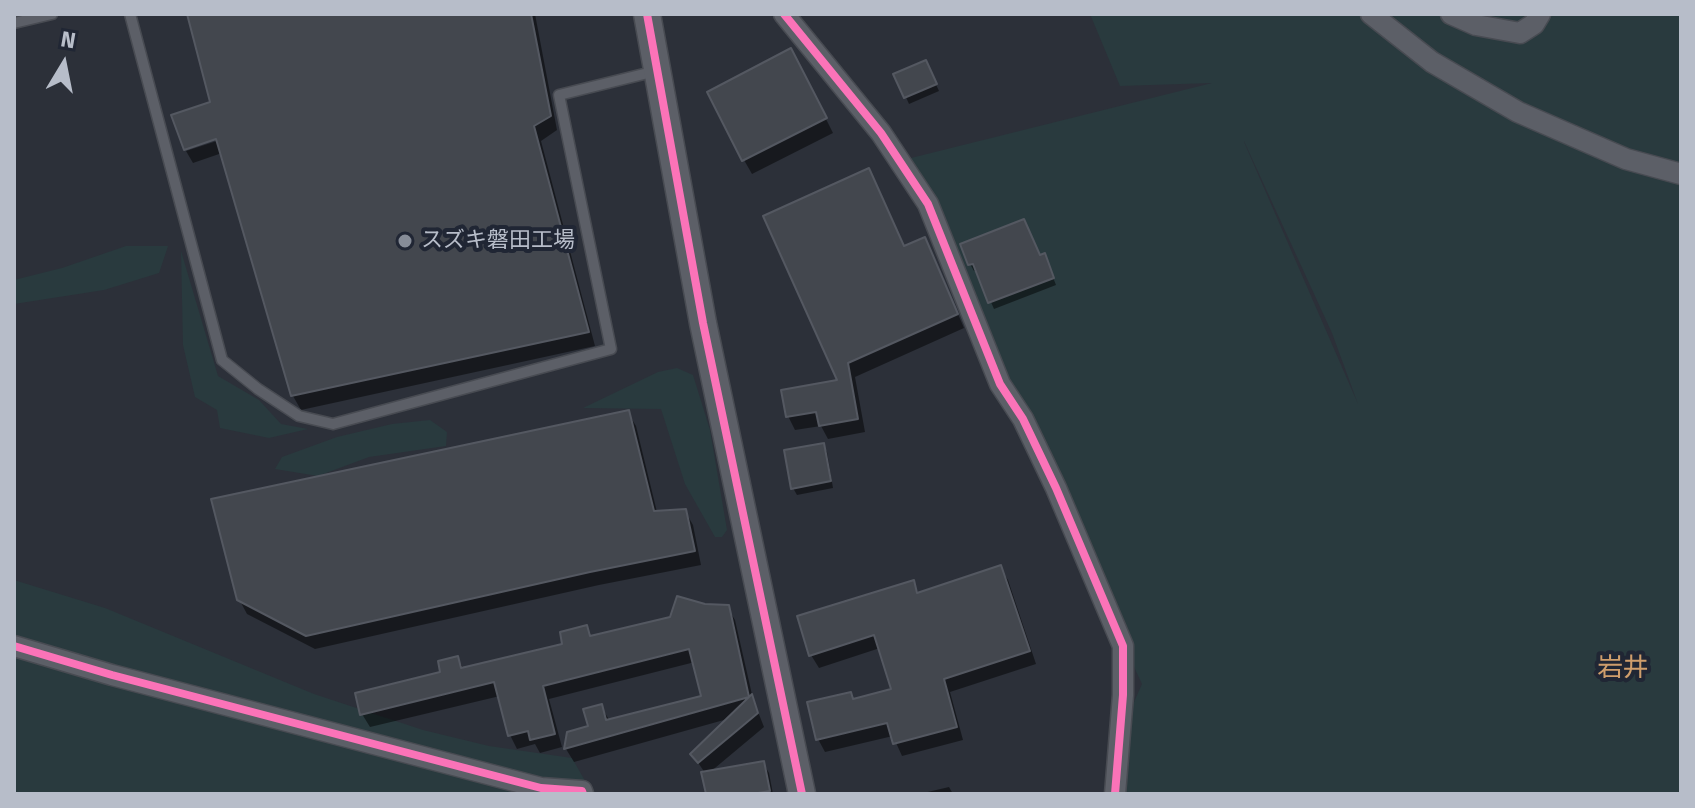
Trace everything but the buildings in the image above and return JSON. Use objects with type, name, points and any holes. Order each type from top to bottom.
[{"type":"street","points":[[647,14],[703,323],[802,794]]},
{"type":"street","points":[[784,14],[881,133],[928,204],[1000,384],[1023,419],[1123,646],[1123,695],[1115,794]]},
{"type":"street","points":[[1371,14],[1432,62],[1518,112],[1626,159],[1681,174]]},
{"type":"street","points":[[1451,14],[1476,25],[1520,33],[1534,24],[1540,14]]},
{"type":"street","points":[[14,646],[126,679],[526,784],[582,791],[583,794]]},
{"type":"lane","points":[[14,23],[52,14]]},
{"type":"lane","points":[[130,14],[222,360],[299,416],[333,424],[611,349],[559,95],[657,70]]},
{"type":"shaded area","points":[[1090,14],[1681,14],[1681,794],[1122,794],[1126,720],[1142,684],[899,161],[1212,83],[1120,86]],"holes":[[[1244,141],[1332,333],[1358,404]]]},
{"type":"shaded area","points":[[126,246],[168,246],[159,273],[104,290],[14,304],[14,280],[62,268]]},
{"type":"shaded area","points":[[181,251],[218,376],[259,400],[281,424],[308,429],[269,438],[220,428],[217,410],[195,397],[183,345]]},
{"type":"shaded area","points":[[677,368],[693,375],[710,430],[727,530],[722,537],[715,537],[685,484],[661,409],[583,408],[658,372]]},
{"type":"shaded area","points":[[430,420],[447,432],[446,446],[369,457],[318,476],[275,469],[282,457],[337,437],[392,424]]},
{"type":"shaded area","points":[[14,580],[105,608],[314,694],[423,730],[489,746],[572,758],[584,779],[582,794],[14,794]]},
{"type":"cycle path","points":[[647,14],[703,323],[802,794]]},
{"type":"cycle path","points":[[784,14],[881,133],[928,204],[1000,384],[1023,419],[1056,488],[1123,646],[1123,695],[1115,794]]},
{"type":"cycle path","points":[[14,646],[112,675],[541,788],[582,791],[583,794]]},
{"type":"place","name":"スズキ磐田工場","points":[[405,241]]},
{"type":"district","name":"岩井","points":[[1623,669]]}]
